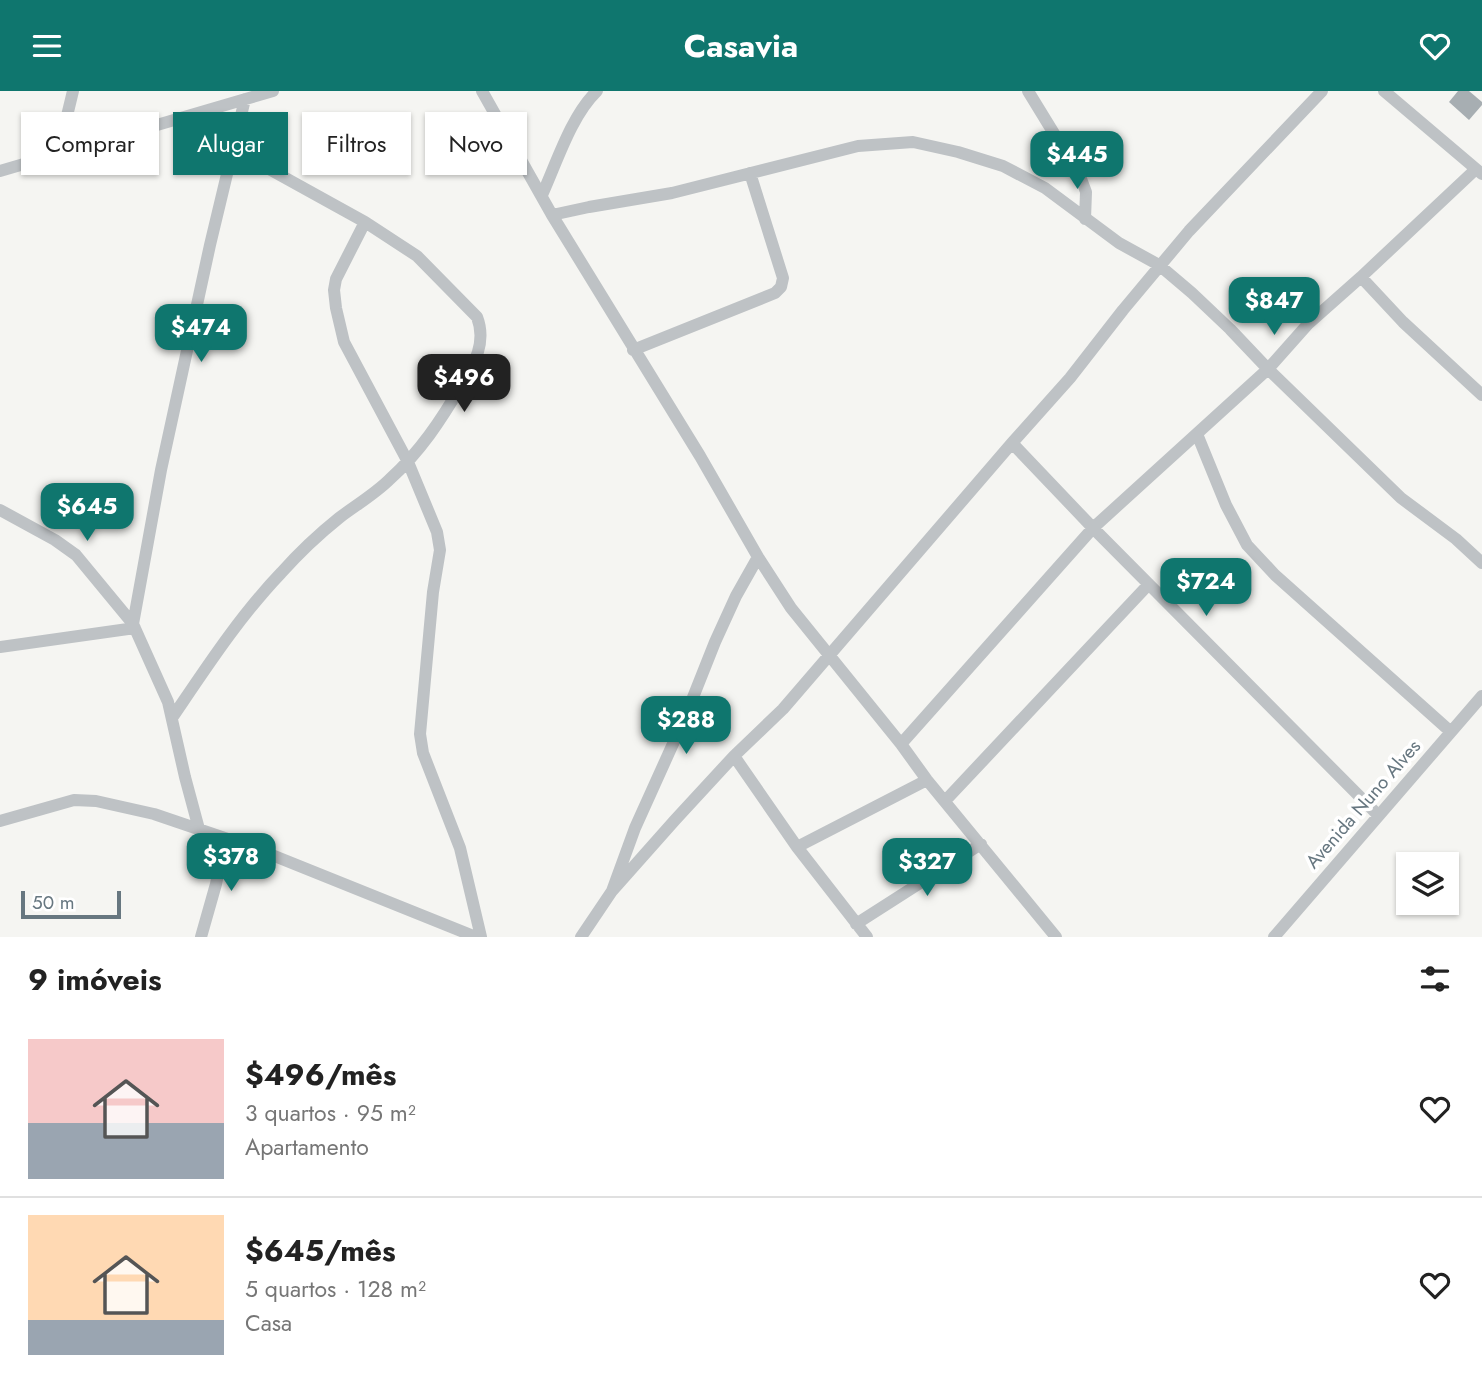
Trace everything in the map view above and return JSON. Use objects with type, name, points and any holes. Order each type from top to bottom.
[{"type":"street","points":[[68,112],[73,91]]},
{"type":"street","points":[[482,91],[552,215],[791,608],[1056,937]]},
{"type":"street","points":[[542,195],[574,123],[597,91]]},
{"type":"street","points":[[1028,91],[1080,176],[1086,192],[1085,219]]},
{"type":"street","points":[[581,937],[612,891],[734,757],[783,709],[1070,378],[1159,265],[1322,91]]},
{"type":"street","points":[[901,744],[1093,528],[1268,369],[1308,324],[1479,172],[1384,91]]},
{"type":"street","points":[[159,124],[268,92]]},
{"type":"street","points":[[242,112],[245,99]]},
{"type":"street","points":[[552,215],[672,193],[858,146],[913,142],[1003,166],[1045,188],[1119,243],[1159,265],[1230,329],[1401,498],[1456,539],[1482,563]]},
{"type":"street","points":[[0,170],[21,164]]},
{"type":"street","points":[[633,350],[775,293],[781,287],[783,278],[750,173]]},
{"type":"street","points":[[134,626],[163,457],[227,175]]},
{"type":"street","points":[[172,719],[227,638],[281,572],[338,519],[389,481],[421,448],[476,361],[481,342],[481,328],[477,317],[417,256],[365,222],[280,175]]},
{"type":"street","points":[[365,222],[336,279],[336,308],[344,342],[408,462],[437,532],[440,551],[433,592],[420,734],[423,753],[460,848],[479,937]]},
{"type":"street","points":[[1361,277],[1402,322],[1482,395]]},
{"type":"street","points":[[1197,434],[1226,505],[1247,545],[1275,575],[1451,732]]},
{"type":"street","points":[[1012,443],[1378,815]]},
{"type":"street","points":[[0,510],[55,540],[76,555],[134,626],[168,702],[184,778],[199,828]]},
{"type":"street","points":[[612,891],[635,828],[687,715],[715,642],[758,557]]},
{"type":"street","points":[[945,801],[1149,584]]},
{"type":"street","points":[[0,647],[134,626]]},
{"type":"street","name":"Avenida Nuno Alves","points":[[1273,937],[1482,696]]},
{"type":"street","points":[[734,757],[797,847],[867,937]]},
{"type":"street","points":[[797,847],[927,780]]},
{"type":"street","points":[[0,821],[74,800],[96,801],[154,814],[257,849],[479,937]]},
{"type":"street","points":[[201,937],[225,839]]},
{"type":"street","points":[[856,924],[981,844]]},
{"type":"building","points":[[1458,91],[1469,91],[1482,102],[1469,120],[1449,102]]}]
